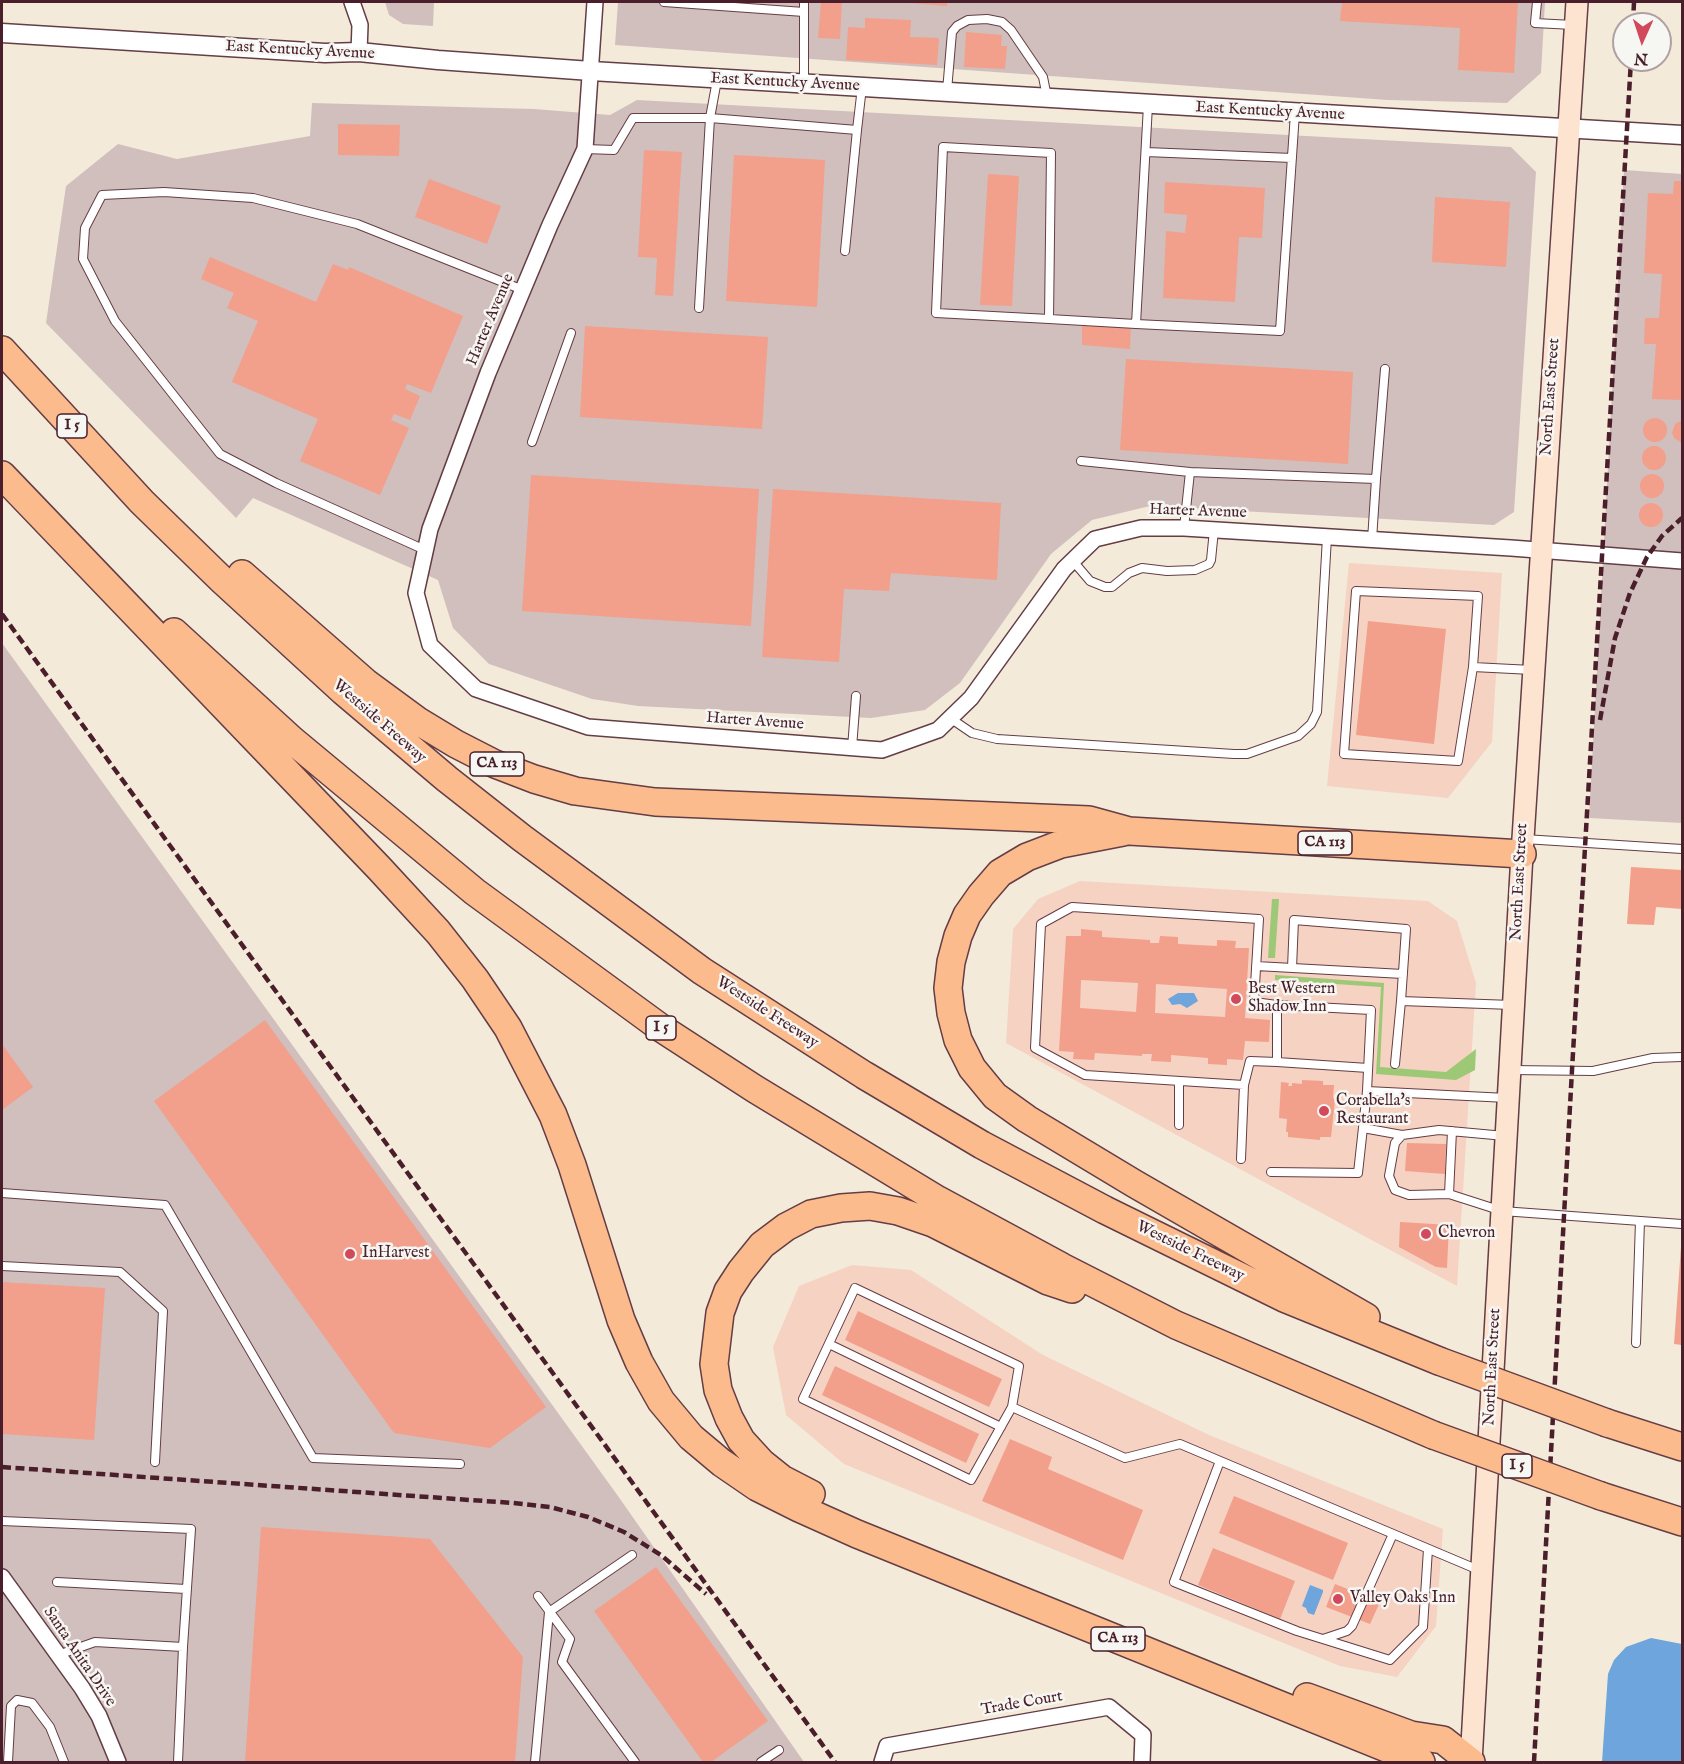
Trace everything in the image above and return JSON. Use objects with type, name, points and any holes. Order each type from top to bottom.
[{"type":"highway","name":"Westside Freeway","points":[[2,350],[142,502],[223,581],[343,691],[447,779],[586,887],[702,971],[864,1075],[982,1145],[1094,1205],[1284,1298],[1439,1361],[1607,1423],[1683,1447]]},
{"type":"highway","name":"I 5","points":[[2,455],[172,631],[292,740],[475,892],[661,1028],[821,1131],[938,1200],[1176,1325],[1433,1435],[1601,1496],[1683,1522]]},
{"type":"highway","name":"CA 113","points":[[2,475],[379,867],[438,932],[475,979],[508,1028],[553,1115],[572,1165],[621,1320],[639,1362],[661,1401],[691,1437],[722,1464],[757,1487],[818,1516],[1421,1762]]},
{"type":"highway","name":"CA 113","points":[[142,502],[238,570],[366,682],[418,721],[495,764],[575,791],[656,802],[1089,820],[1129,831],[1522,847]]},
{"type":"highway","points":[[1129,831],[1061,844],[1027,857],[1000,873],[967,915],[955,945],[948,988],[958,1040],[972,1068],[995,1096],[1027,1119],[1135,1184],[1357,1311],[1411,1349]]},
{"type":"highway","points":[[1176,1325],[1048,1281],[933,1223],[898,1211],[870,1206],[841,1208],[812,1214],[786,1227],[762,1245],[741,1270],[728,1292],[720,1313],[714,1364],[718,1390],[741,1440],[782,1479],[806,1492],[1257,1679],[1411,1735],[1443,1740],[1471,1762]]},
{"type":"main road","name":"North East Street","points":[[1471,1762],[1522,847],[1577,2]]},
{"type":"street","points":[[352,2],[360,25],[359,52]]},
{"type":"street","name":"Harter Avenue","points":[[595,2],[585,149],[488,373],[434,520],[416,593],[430,645],[476,689],[588,727],[882,750],[938,730],[971,698],[1064,569],[1095,539],[1141,528],[1184,528],[1683,561]]},
{"type":"street","name":"East Kentucky Avenue","points":[[2,33],[325,53],[359,52],[438,60],[717,79],[1683,135]]},
{"type":"street","name":"Santa Anita Drive","points":[[2,1577],[82,1688],[99,1716],[118,1762]]},
{"type":"street","name":"Trade Court","points":[[882,1762],[887,1746],[1109,1707],[1143,1735],[1142,1762]]},
{"type":"lane","points":[[664,2],[804,12]]},
{"type":"lane","points":[[804,2],[804,84]]},
{"type":"lane","points":[[1537,2],[1535,22],[1575,25]]},
{"type":"lane","points":[[947,92],[952,32],[968,20],[987,19],[1002,22],[1011,30],[1043,77],[1047,98]]},
{"type":"lane","points":[[699,308],[710,118],[717,79]]},
{"type":"lane","points":[[845,251],[862,87]]},
{"type":"lane","points":[[1136,324],[1148,105]]},
{"type":"lane","points":[[1049,319],[1051,153],[943,147],[936,314],[1280,332],[1294,113]]},
{"type":"lane","points":[[585,149],[614,150],[633,118],[710,118],[857,130]]},
{"type":"lane","points":[[1146,152],[1292,158]]},
{"type":"lane","points":[[425,550],[276,483],[220,454],[115,321],[83,259],[85,228],[102,195],[164,192],[253,198],[357,224],[523,290]]},
{"type":"lane","points":[[532,442],[571,333]]},
{"type":"lane","points":[[1372,540],[1385,369]]},
{"type":"lane","points":[[1081,461],[1190,472],[1376,479]]},
{"type":"lane","points":[[1184,528],[1190,472]]},
{"type":"lane","points":[[1073,561],[1090,581],[1105,587],[1112,587],[1129,573],[1142,568],[1167,571],[1195,570],[1209,564],[1215,530]]},
{"type":"lane","points":[[950,718],[972,734],[997,739],[1234,754],[1247,754],[1298,736],[1311,724],[1318,706],[1327,537]]},
{"type":"lane","points":[[1356,591],[1478,597],[1473,668],[1458,761],[1344,754],[1356,591]]},
{"type":"lane","points":[[1473,668],[1534,670]]},
{"type":"lane","points":[[852,748],[856,696]]},
{"type":"lane","points":[[1522,847],[1683,849]]},
{"type":"lane","points":[[1244,1085],[1085,1075],[1035,1048],[1041,924],[1072,907],[1259,919],[1254,1002],[1371,1010],[1368,1091],[1358,1173],[1271,1172]]},
{"type":"lane","points":[[1292,968],[1294,920],[1406,929],[1395,1064]]},
{"type":"lane","points":[[1256,966],[1402,974]]},
{"type":"lane","points":[[1401,1001],[1513,1005]]},
{"type":"lane","points":[[1276,1062],[1277,1005]]},
{"type":"lane","points":[[1510,1070],[1593,1071],[1653,1058],[1683,1058]]},
{"type":"lane","points":[[1241,1159],[1244,1085],[1250,1061],[1368,1068]]},
{"type":"lane","points":[[1179,1081],[1179,1125]]},
{"type":"lane","points":[[1368,1091],[1508,1098]]},
{"type":"lane","points":[[1363,1128],[1402,1135],[1439,1130],[1506,1136]]},
{"type":"lane","points":[[1449,1194],[1452,1131]]},
{"type":"lane","points":[[1402,1135],[1395,1143],[1389,1176],[1395,1190],[1409,1195],[1449,1194],[1502,1211],[1683,1224]]},
{"type":"lane","points":[[2,1193],[165,1205],[313,1458],[460,1464]]},
{"type":"lane","points":[[1636,1343],[1640,1221]]},
{"type":"lane","points":[[2,1266],[120,1272],[163,1311],[155,1462]]},
{"type":"lane","points":[[855,1288],[1019,1366],[1012,1407],[971,1480],[803,1398],[829,1344],[855,1288]]},
{"type":"lane","points":[[829,1344],[1001,1427]]},
{"type":"lane","points":[[1012,1407],[1125,1458],[1180,1444],[1482,1572]]},
{"type":"lane","points":[[1220,1461],[1174,1582],[1297,1631],[1390,1659],[1423,1627],[1428,1549]]},
{"type":"lane","points":[[2,1521],[191,1529],[178,1762]]},
{"type":"lane","points":[[1323,1639],[1347,1631],[1352,1626],[1392,1534]]},
{"type":"lane","points":[[549,1612],[632,1555]]},
{"type":"lane","points":[[57,1582],[186,1589]]},
{"type":"lane","points":[[538,1596],[570,1639],[562,1662],[634,1762]]},
{"type":"lane","points":[[535,1762],[549,1612]]},
{"type":"lane","points":[[58,1655],[95,1641],[183,1647]]},
{"type":"lane","points":[[8,1762],[11,1706],[17,1700],[32,1702],[50,1727],[64,1762]]},
{"type":"lane","points":[[761,1762],[779,1750]]},
{"type":"shaded area","points":[[385,2],[434,2],[433,26],[403,24],[389,15]]},
{"type":"shaded area","points":[[618,2],[1545,2],[1541,73],[1507,103],[1388,100],[615,45]]},
{"type":"shaded area","points":[[637,100],[1511,147],[1536,172],[1514,512],[1494,525],[1150,506],[1092,520],[1051,554],[960,683],[925,710],[871,718],[638,706],[592,699],[489,664],[453,628],[438,580],[253,498],[236,518],[46,323],[66,186],[118,144],[177,159],[310,136],[312,103],[534,109],[610,115]]},
{"type":"shaded area","points":[[1624,170],[1682,174],[1682,823],[1589,818]]},
{"type":"shaded area","points":[[1349,563],[1502,573],[1492,742],[1448,798],[1327,786]]},
{"type":"shaded area","points":[[2,643],[618,1496],[804,1762],[2,1762]]},
{"type":"shaded area","points":[[1080,881],[1428,901],[1457,921],[1476,983],[1457,1286],[1006,1043],[1013,929],[1038,899]]},
{"type":"shaded area","points":[[852,1265],[911,1270],[1043,1355],[1209,1435],[1443,1529],[1436,1626],[1397,1677],[1340,1666],[844,1464],[786,1415],[773,1347],[799,1286]]},
{"type":"green space","points":[[1272,899],[1279,899],[1275,958],[1268,958]]},
{"type":"green space","points":[[1275,975],[1384,983],[1380,1067],[1446,1072],[1476,1049],[1475,1070],[1456,1080],[1376,1074],[1381,987],[1275,980]]},
{"type":"water","points":[[1178,993],[1194,993],[1198,1001],[1187,1008],[1180,1004],[1172,1005],[1168,999]]},
{"type":"water","points":[[1310,1585],[1323,1590],[1314,1615],[1308,1613],[1302,1606]]},
{"type":"water","points":[[1651,1638],[1682,1644],[1682,1762],[1602,1762],[1608,1674],[1614,1660],[1626,1647]]},
{"type":"building","points":[[821,2],[842,2],[840,39],[818,38]]},
{"type":"building","points":[[947,2],[947,6],[909,3]]},
{"type":"building","points":[[1342,2],[1518,2],[1514,73],[1458,70],[1460,28],[1340,21]]},
{"type":"building","points":[[865,18],[911,20],[910,37],[939,38],[937,65],[846,60],[848,27],[865,28]]},
{"type":"building","points":[[966,32],[1002,35],[1001,46],[1007,46],[1005,69],[964,67]]},
{"type":"building","points":[[338,124],[400,125],[399,156],[338,155]]},
{"type":"building","points":[[644,150],[682,152],[673,296],[655,295],[657,258],[638,257]]},
{"type":"building","points":[[734,155],[825,160],[817,307],[726,301]]},
{"type":"building","points":[[988,174],[1019,176],[1012,306],[980,305]]},
{"type":"building","points":[[429,179],[501,206],[487,244],[415,217]]},
{"type":"building","points":[[1674,181],[1682,181],[1682,400],[1652,399],[1656,344],[1644,344],[1645,318],[1659,318],[1662,274],[1644,273],[1648,193],[1673,194]]},
{"type":"building","points":[[1165,182],[1265,188],[1262,238],[1239,237],[1235,302],[1163,298],[1166,231],[1185,233],[1187,215],[1164,213]]},
{"type":"building","points":[[1435,197],[1510,202],[1506,267],[1432,262]]},
{"type":"building","points":[[210,257],[316,302],[333,264],[348,270],[349,267],[463,316],[431,393],[407,384],[405,389],[420,396],[410,420],[394,414],[391,420],[409,428],[380,495],[300,461],[318,419],[232,382],[258,321],[227,308],[234,293],[201,279]]},
{"type":"building","points":[[1082,322],[1131,325],[1130,349],[1082,345]]},
{"type":"building","points":[[585,326],[768,337],[762,429],[580,417]]},
{"type":"building","points":[[1126,359],[1353,372],[1348,464],[1120,450]]},
{"type":"building","points":[[1655,418],[1663,422],[1667,430],[1663,438],[1655,442],[1647,438],[1643,430],[1647,422]]},
{"type":"building","points":[[1682,420],[1682,443],[1674,438],[1672,433],[1675,424]]},
{"type":"building","points":[[1654,446],[1662,450],[1666,458],[1662,466],[1654,470],[1646,466],[1642,458],[1646,450]]},
{"type":"building","points":[[1652,474],[1657,475],[1663,481],[1663,491],[1657,497],[1652,498],[1647,497],[1641,491],[1640,486],[1641,481],[1647,475]]},
{"type":"building","points":[[531,475],[759,489],[751,626],[522,611]]},
{"type":"building","points":[[773,489],[1001,503],[997,580],[891,573],[889,591],[844,589],[839,662],[762,657]]},
{"type":"building","points":[[1651,503],[1656,504],[1662,510],[1662,520],[1656,526],[1651,527],[1646,526],[1640,520],[1639,515],[1640,510],[1646,504]]},
{"type":"building","points":[[1368,621],[1446,629],[1434,744],[1356,735]]},
{"type":"building","points":[[1631,867],[1682,870],[1682,909],[1656,907],[1654,925],[1627,924]]},
{"type":"building","name":"Best Western Shadow Inn","points":[[1081,929],[1102,931],[1102,937],[1150,940],[1150,943],[1159,943],[1160,936],[1178,937],[1178,944],[1217,946],[1217,940],[1236,941],[1235,948],[1249,948],[1245,1018],[1270,1020],[1269,1042],[1245,1041],[1243,1060],[1227,1059],[1227,1065],[1208,1064],[1208,1058],[1171,1055],[1171,1062],[1151,1061],[1152,1054],[1142,1054],[1142,1056],[1095,1053],[1094,1060],[1073,1059],[1074,1052],[1059,1051],[1066,936],[1081,936]],"holes":[[[1081,980],[1138,983],[1136,1012],[1080,1008]],[[1156,984],[1227,989],[1225,1017],[1155,1013]]]},
{"type":"building","name":"InHarvest","points":[[265,1020],[546,1407],[490,1448],[394,1433],[154,1101]]},
{"type":"building","points":[[2,1044],[33,1087],[2,1110]]},
{"type":"building","points":[[1302,1080],[1323,1081],[1323,1085],[1334,1085],[1333,1098],[1335,1099],[1331,1137],[1320,1137],[1320,1140],[1288,1137],[1287,1119],[1279,1118],[1281,1082],[1292,1086],[1292,1083],[1302,1084]]},
{"type":"building","points":[[1407,1143],[1446,1144],[1445,1174],[1405,1171]]},
{"type":"building","points":[[1400,1222],[1449,1225],[1447,1268],[1436,1267],[1399,1247]]},
{"type":"building","points":[[1682,1247],[1682,1345],[1674,1344]]},
{"type":"building","points":[[2,1282],[105,1288],[94,1440],[2,1434]]},
{"type":"building","points":[[858,1311],[1002,1379],[989,1407],[845,1340]]},
{"type":"building","points":[[835,1366],[979,1434],[966,1463],[822,1395]]},
{"type":"building","points":[[1010,1439],[1052,1457],[1048,1469],[1143,1510],[1123,1560],[982,1501]]},
{"type":"building","points":[[1234,1496],[1348,1543],[1333,1580],[1219,1533]]},
{"type":"building","points":[[261,1527],[430,1539],[523,1657],[515,1762],[245,1762]]},
{"type":"building","points":[[1213,1548],[1295,1581],[1280,1619],[1198,1585]]},
{"type":"building","points":[[656,1567],[768,1721],[711,1762],[703,1762],[594,1611]]},
{"type":"building","points":[[1335,1584],[1380,1602],[1370,1624],[1326,1607]]},
{"type":"railway","points":[[1634,2],[1634,12]]},
{"type":"railway","points":[[1534,1762],[1630,72]]},
{"type":"railway","points":[[1600,720],[1615,638],[1630,593],[1647,557],[1662,536],[1682,518]]},
{"type":"railway","points":[[2,614],[835,1762]]},
{"type":"railway","points":[[2,1467],[550,1507],[588,1517],[624,1532],[661,1555],[706,1594]]},
{"type":"place","name":"Best Western Shadow Inn","points":[[1236,999]]},
{"type":"place","name":"Corabella's Restaurant","points":[[1324,1111]]},
{"type":"place","name":"Chevron","points":[[1426,1234]]},
{"type":"place","name":"InHarvest","points":[[350,1254]]},
{"type":"place","name":"Valley Oaks Inn","points":[[1338,1599]]}]
